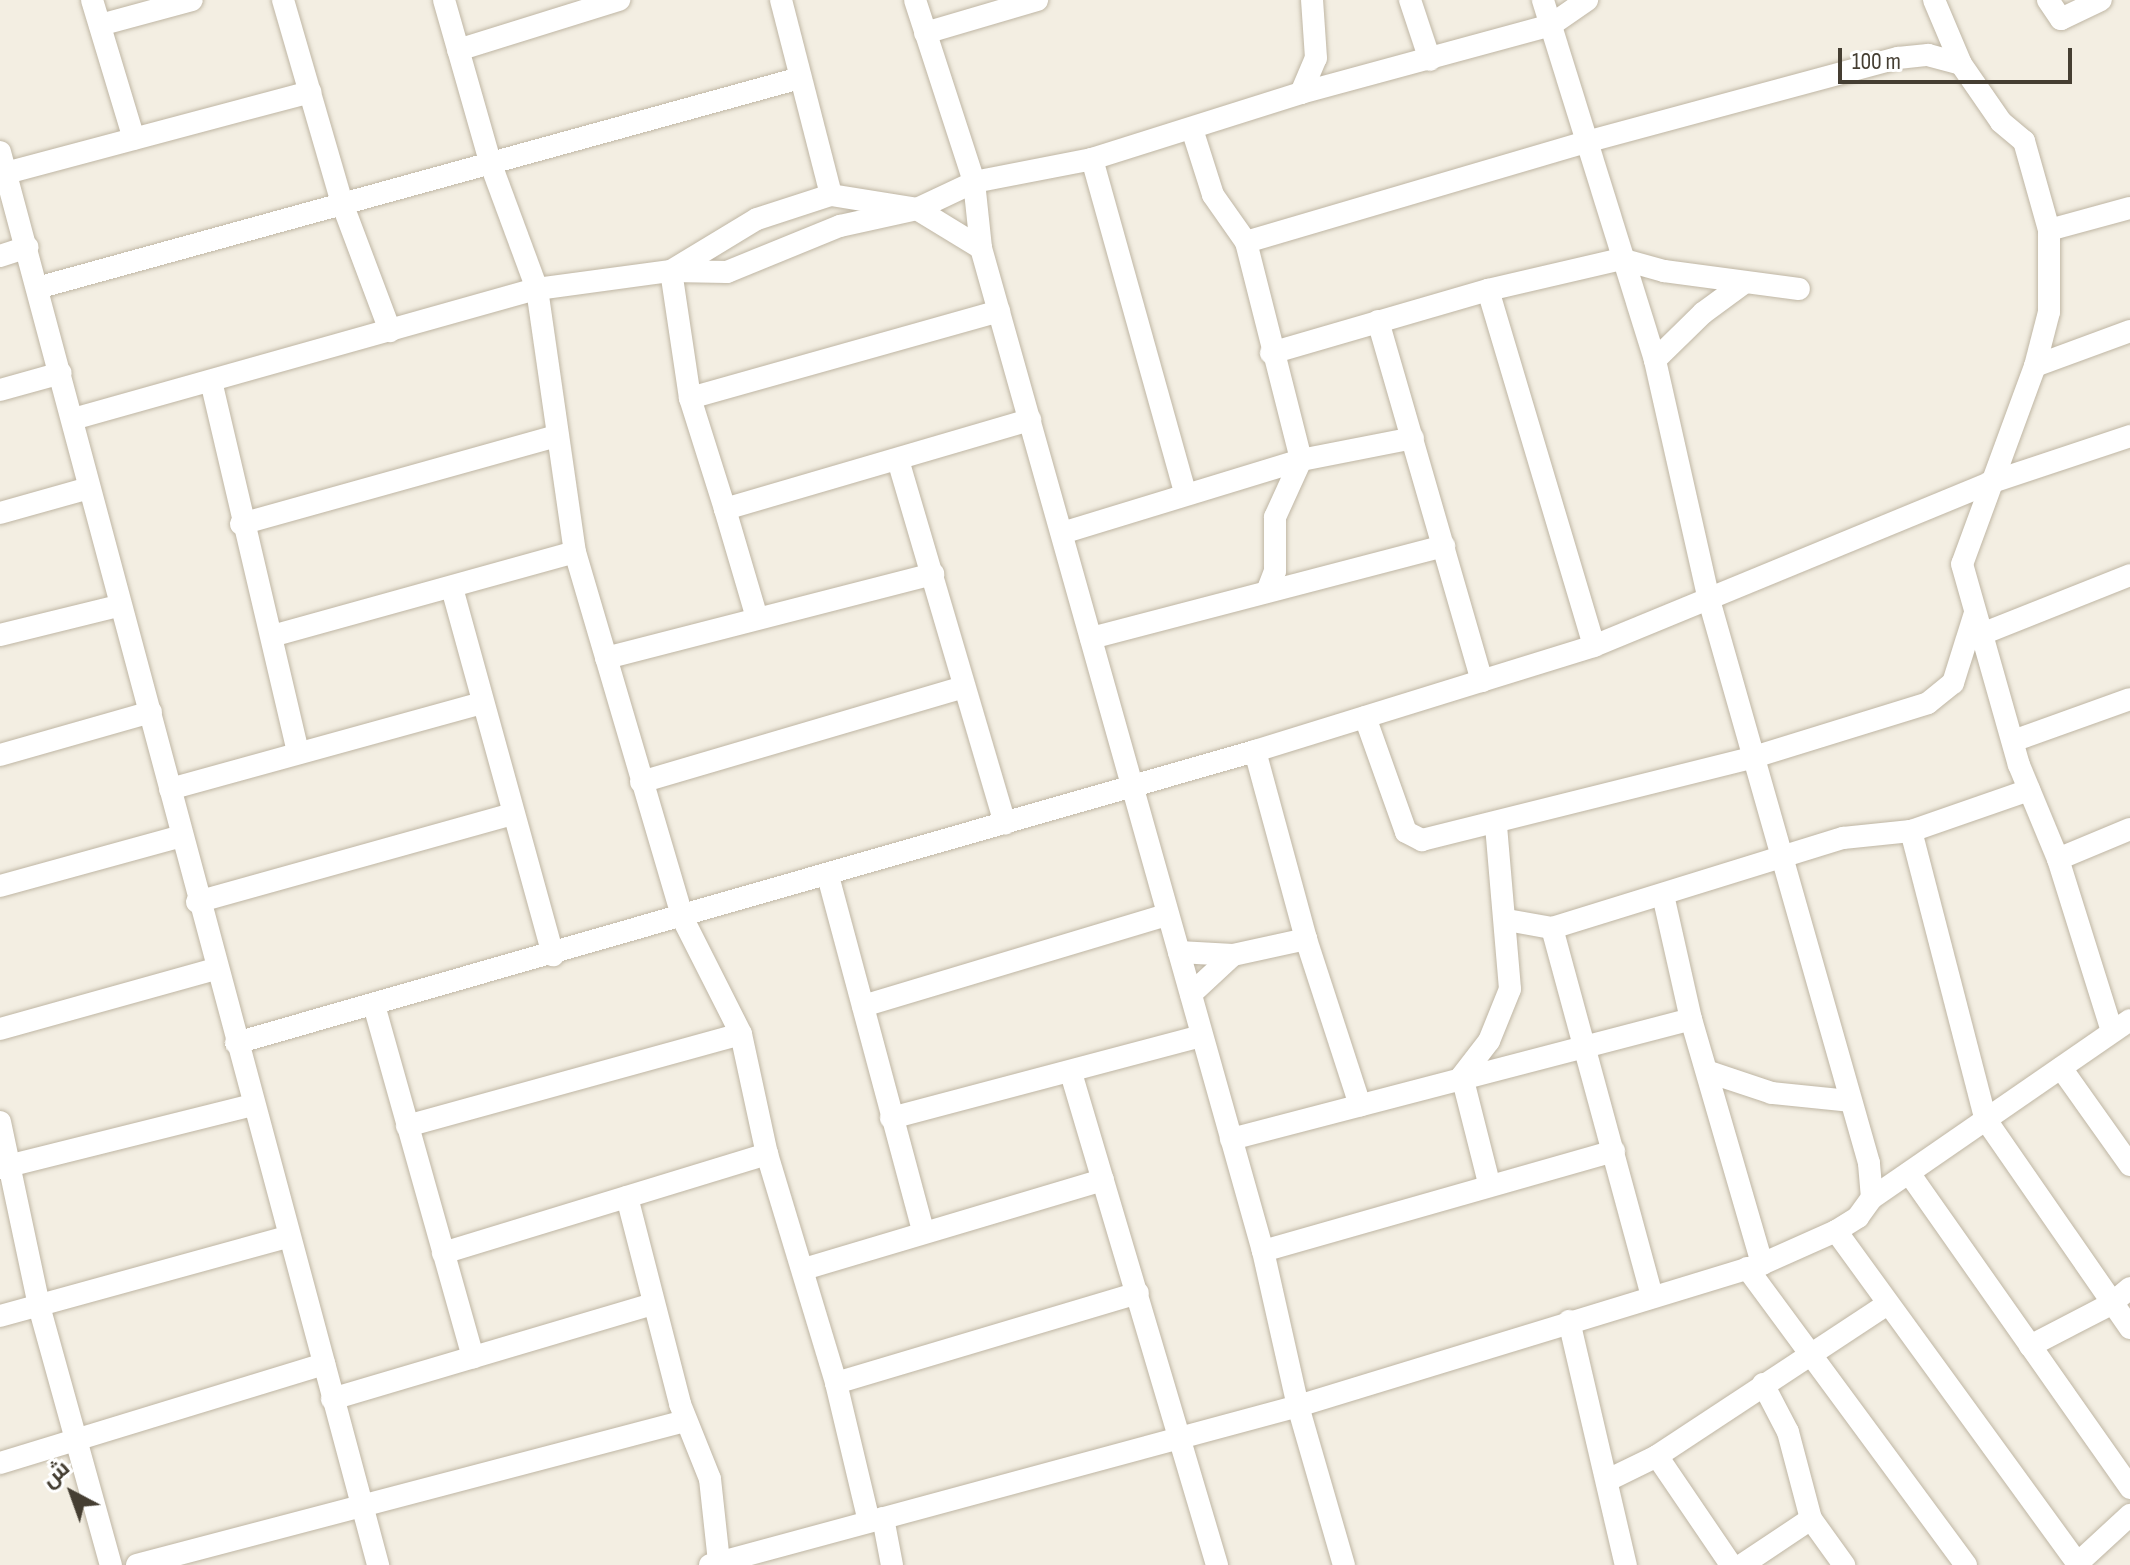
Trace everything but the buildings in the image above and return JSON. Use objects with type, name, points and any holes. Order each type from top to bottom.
[{"type":"street","points":[[92,0],[134,139]]},
{"type":"street","points":[[100,25],[192,0]]},
{"type":"street","points":[[283,0],[342,203],[390,331]]},
{"type":"street","points":[[444,0],[490,162],[537,289],[575,552],[683,919],[741,1034],[767,1154],[892,1565]]},
{"type":"street","points":[[458,50],[584,5],[619,0]]},
{"type":"street","points":[[781,0],[831,195]]},
{"type":"street","points":[[915,0],[974,182],[981,248],[1129,784],[1263,1251],[1298,1406],[1344,1565]]},
{"type":"street","points":[[925,33],[1037,0]]},
{"type":"street","points":[[1301,93],[1316,58],[1312,0]]},
{"type":"street","points":[[1410,0],[1430,60]]},
{"type":"street","points":[[1543,0],[1621,259],[1655,360],[1709,600],[1785,855],[1869,1163],[1872,1198]]},
{"type":"street","points":[[73,419],[537,289],[671,271],[727,272],[840,226],[917,209],[974,182],[1092,159],[1301,93],[1551,25],[1587,0]]},
{"type":"street","points":[[627,1197],[652,1304],[685,1421],[710,1479],[715,1564],[1298,1406],[1755,1266],[1836,1231],[1858,1217],[1872,1198],[2121,1026],[2029,790],[1962,564],[1989,483],[2035,366],[2049,312],[2049,230],[2024,141],[2001,122],[1961,64],[1934,0]]},
{"type":"street","points":[[1944,23],[1945,0]]},
{"type":"street","points":[[2048,0],[2061,19],[2101,0]]},
{"type":"street","points":[[1246,242],[1586,142],[1913,55],[1961,64]]},
{"type":"street","points":[[37,288],[800,78]]},
{"type":"street","points":[[310,92],[134,139],[3,162],[73,419],[118,606],[151,712],[197,902],[378,1565]]},
{"type":"street","points":[[1192,129],[1213,195],[1246,242],[1271,353],[1301,460],[1275,517],[1275,571],[1267,592]]},
{"type":"street","points":[[1092,159],[1185,492]]},
{"type":"street","points":[[671,271],[757,219],[831,195],[917,209],[981,248]]},
{"type":"street","points":[[2049,230],[2130,208]]},
{"type":"street","points":[[0,256],[28,247]]},
{"type":"street","points":[[1271,353],[1488,290],[1621,259],[1744,283],[1799,289]]},
{"type":"street","points":[[671,271],[690,398],[757,618]]},
{"type":"street","points":[[1655,360],[1703,313],[1744,283]]},
{"type":"street","points":[[1488,290],[1594,646]]},
{"type":"street","points":[[690,398],[999,311]]},
{"type":"street","points":[[1378,321],[1482,681]]},
{"type":"street","points":[[2035,366],[2130,331]]},
{"type":"street","points":[[0,390],[61,373]]},
{"type":"street","points":[[211,381],[241,524],[272,636],[298,753]]},
{"type":"street","points":[[725,509],[1030,420]]},
{"type":"street","points":[[241,524],[557,436]]},
{"type":"street","points":[[236,1043],[683,919],[1129,784],[1255,751],[1594,646],[1989,483],[2130,436]]},
{"type":"street","points":[[1062,533],[1185,492],[1301,460],[1413,438]]},
{"type":"street","points":[[898,460],[1005,824]]},
{"type":"street","points":[[0,513],[89,488]]},
{"type":"street","points":[[1091,638],[1444,546]]},
{"type":"street","points":[[272,636],[575,552]]},
{"type":"street","points":[[606,658],[933,574]]},
{"type":"street","points":[[1365,717],[1412,837],[1496,825],[1754,757],[1941,696],[1978,625],[2130,575]]},
{"type":"street","points":[[452,588],[553,955]]},
{"type":"street","points":[[0,635],[118,606]]},
{"type":"street","points":[[641,782],[964,687]]},
{"type":"street","points":[[2013,741],[2130,699]]},
{"type":"street","points":[[170,789],[482,703]]},
{"type":"street","points":[[0,755],[151,712]]},
{"type":"street","points":[[1255,751],[1306,939],[1360,1105]]},
{"type":"street","points":[[1507,920],[1552,928],[1860,834],[1911,831],[2029,790]]},
{"type":"street","points":[[197,902],[512,814]]},
{"type":"street","points":[[1462,1076],[1495,1031],[1510,989],[1507,920],[1496,825]]},
{"type":"street","points":[[2058,859],[2130,829]]},
{"type":"street","points":[[1911,831],[1986,1120],[2130,1328]]},
{"type":"street","points":[[0,886],[182,836]]},
{"type":"street","points":[[828,876],[923,1231]]},
{"type":"street","points":[[1663,895],[1691,1019],[1709,1072],[1755,1266],[1808,1354],[1966,1565]]},
{"type":"street","points":[[863,1006],[1167,915]]},
{"type":"street","points":[[1552,928],[1652,1296]]},
{"type":"street","points":[[1179,952],[1233,955],[1306,939]]},
{"type":"street","points":[[1191,994],[1233,955]]},
{"type":"street","points":[[0,1029],[215,969]]},
{"type":"street","points":[[374,1005],[473,1357]]},
{"type":"street","points":[[1231,1139],[1462,1076],[1691,1019]]},
{"type":"street","points":[[407,1126],[741,1034]]},
{"type":"street","points":[[891,1118],[1071,1073],[1201,1036]]},
{"type":"street","points":[[2061,1068],[2130,1165]]},
{"type":"street","points":[[1709,1072],[1772,1093],[1851,1101]]},
{"type":"street","points":[[1071,1073],[1217,1565]]},
{"type":"street","points":[[1462,1076],[1489,1183]]},
{"type":"street","points":[[6,1167],[253,1105]]},
{"type":"street","points":[[0,1122],[6,1167],[39,1306],[80,1442],[111,1565]]},
{"type":"street","points":[[1263,1251],[1489,1183],[1614,1151]]},
{"type":"street","points":[[443,1253],[767,1154]]},
{"type":"street","points":[[1909,1173],[2130,1488]]},
{"type":"street","points":[[804,1269],[923,1231],[1103,1180]]},
{"type":"street","points":[[1836,1231],[1886,1305],[2078,1564],[2130,1515]]},
{"type":"street","points":[[0,1316],[287,1237]]},
{"type":"street","points":[[2030,1346],[2111,1304],[2130,1288]]},
{"type":"street","points":[[836,1383],[1138,1293]]},
{"type":"street","points":[[332,1399],[652,1304]]},
{"type":"street","points":[[1608,1480],[1657,1456],[1886,1305]]},
{"type":"street","points":[[1569,1321],[1626,1565]]},
{"type":"street","points":[[0,1463],[80,1442],[324,1364]]},
{"type":"street","points":[[1763,1384],[1788,1432],[1811,1519],[1844,1565]]},
{"type":"street","points":[[137,1565],[362,1510],[685,1421]]},
{"type":"street","points":[[1657,1456],[1731,1565]]},
{"type":"street","points":[[1742,1565],[1811,1519]]}]
